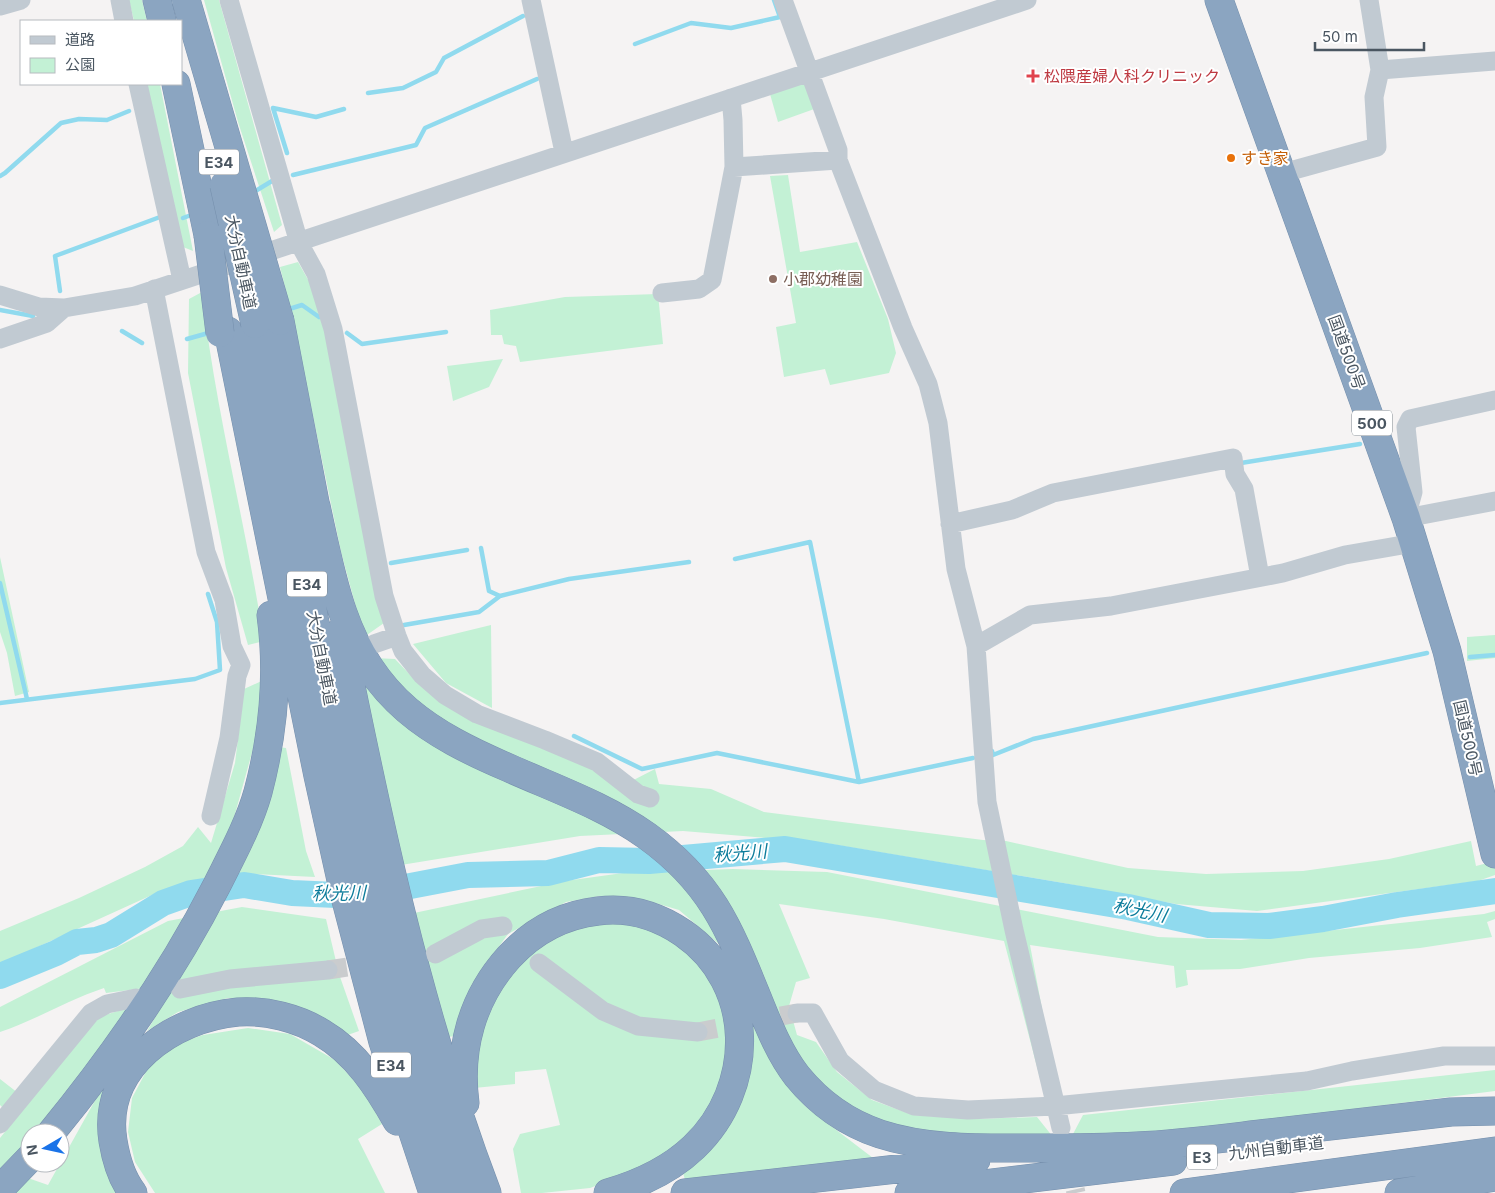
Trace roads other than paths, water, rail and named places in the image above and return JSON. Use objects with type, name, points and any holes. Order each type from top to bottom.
[{"type":"highway","points":[[157,0],[162,20]]},
{"type":"highway","points":[[185,0],[343,614],[362,655],[385,690],[415,717],[450,741],[582,799],[628,823],[666,850],[707,892],[732,935],[781,1052],[792,1070],[806,1087],[838,1114],[856,1125],[877,1133],[899,1140],[928,1144],[978,1148],[1087,1148]]},
{"type":"highway","name":"国道500号","points":[[1220,0],[1410,530],[1447,650],[1495,854]]},
{"type":"highway","name":"大分自動車道","points":[[176,85],[208,235],[224,332],[304,707],[350,844]]},
{"type":"highway","name":"大分自動車道","points":[[267,323],[350,844],[371,933],[460,1193]]},
{"type":"highway","points":[[59,1123],[122,1040],[177,957],[206,906],[246,825],[257,793],[271,725],[274,689],[273,645],[267,585],[224,332]]},
{"type":"highway","points":[[316,506],[336,614],[350,844]]},
{"type":"highway","points":[[487,1188],[470,1128],[463,1084],[466,1041],[478,1002],[500,967],[526,940],[557,922],[574,916],[608,910],[636,912],[662,920],[693,940],[706,953],[724,975],[730,989],[738,1017],[740,1048],[738,1069],[730,1092],[721,1112],[709,1131],[694,1147],[659,1173],[639,1183],[608,1193]]},
{"type":"highway","points":[[371,933],[374,1043],[425,1193]]},
{"type":"highway","points":[[371,933],[443,1065],[487,1188]]},
{"type":"highway","name":"大分自動車道","points":[[371,933],[384,1042],[433,1193]]},
{"type":"highway","points":[[133,1193],[121,1173],[112,1133],[114,1104],[124,1078],[134,1064],[161,1038],[178,1028],[198,1020],[240,1012],[276,1015],[303,1023],[321,1032],[343,1049],[370,1076],[404,1135],[433,1193]]},
{"type":"highway","points":[[685,1193],[1087,1148],[1190,1142],[1452,1112],[1495,1111]]},
{"type":"highway","name":"九州自動車道","points":[[908,1193],[1341,1140],[1495,1117]]},
{"type":"highway","name":"九州自動車道","points":[[1184,1193],[1495,1151]]},
{"type":"highway","points":[[0,1189],[20,1168]]},
{"type":"highway","points":[[1399,1193],[1495,1177]]},
{"type":"street","points":[[0,6],[21,0]]},
{"type":"street","points":[[120,0],[124,20]]},
{"type":"street","points":[[229,0],[299,243],[316,274],[333,328],[384,596],[396,636],[403,651],[422,675],[445,695],[477,714],[597,762],[638,794],[650,798]]},
{"type":"street","points":[[531,0],[564,152]]},
{"type":"street","points":[[783,0],[838,150],[838,160],[903,328],[928,384],[938,423],[956,569],[976,646],[984,782],[998,857],[1061,1128]]},
{"type":"street","points":[[0,295],[39,307],[64,308],[135,296],[299,243],[564,152],[1027,0]]},
{"type":"street","points":[[1283,173],[1377,148],[1374,97],[1380,70],[1368,0]]},
{"type":"street","points":[[1380,70],[1495,61]]},
{"type":"street","points":[[138,85],[182,280]]},
{"type":"street","points":[[662,293],[698,289],[712,280],[734,167],[731,98]]},
{"type":"street","points":[[734,167],[838,160]]},
{"type":"street","points":[[154,289],[206,552],[224,600],[232,646],[249,666],[236,676],[230,738],[211,816]]},
{"type":"street","points":[[0,339],[47,323],[64,308]]},
{"type":"street","points":[[1410,530],[1413,492],[1406,427],[1410,419],[1495,400]]},
{"type":"street","points":[[950,524],[1012,510],[1053,493],[1234,458],[1235,474],[1244,489],[1260,577]]},
{"type":"street","points":[[976,646],[1030,615],[1112,606],[1283,573],[1345,555],[1410,530],[1495,501]]},
{"type":"street","points":[[374,644],[396,636]]},
{"type":"street","points":[[435,954],[482,929],[503,926]]},
{"type":"street","points":[[539,963],[603,1011],[638,1026],[698,1032]]},
{"type":"street","points":[[180,989],[230,978],[328,970]]},
{"type":"street","points":[[0,1124],[91,1013],[107,1004],[136,998]]},
{"type":"street","points":[[797,1014],[814,1013],[840,1061],[874,1090],[914,1106],[968,1110],[1056,1106],[1307,1081],[1352,1071],[1444,1056],[1495,1056]]},
{"type":"waterway","points":[[635,44],[691,23],[731,28],[780,17],[774,0]]},
{"type":"waterway","points":[[368,93],[403,88],[436,72],[444,58],[523,16]]},
{"type":"waterway","points":[[293,175],[416,145],[425,128],[537,79]]},
{"type":"waterway","points":[[287,153],[273,108],[316,117],[344,109]]},
{"type":"waterway","points":[[0,176],[61,123],[79,119],[107,120],[129,111]]},
{"type":"waterway","points":[[252,193],[272,181]]},
{"type":"waterway","points":[[183,218],[194,214]]},
{"type":"waterway","points":[[60,291],[55,256],[160,217]]},
{"type":"waterway","points":[[286,310],[302,305],[319,317]]},
{"type":"waterway","points":[[0,310],[33,316]]},
{"type":"waterway","points":[[122,331],[142,343]]},
{"type":"waterway","points":[[187,339],[212,332]]},
{"type":"waterway","points":[[347,333],[362,344],[446,332]]},
{"type":"waterway","points":[[1241,463],[1360,444]]},
{"type":"waterway","points":[[735,559],[810,542],[859,782],[973,758]]},
{"type":"waterway","points":[[481,548],[489,591],[500,596]]},
{"type":"waterway","points":[[391,563],[467,550]]},
{"type":"waterway","points":[[404,625],[479,612],[500,596],[569,579],[689,562]]},
{"type":"waterway","points":[[0,583],[27,699]]},
{"type":"waterway","points":[[0,703],[195,679],[220,670],[217,622],[208,594]]},
{"type":"waterway","points":[[992,751],[993,755],[1033,739],[1427,653]]},
{"type":"waterway","points":[[1470,657],[1495,655]]},
{"type":"waterway","points":[[574,736],[642,769],[717,753],[859,782]]},
{"type":"waterway","name":"秋光川","points":[[0,976],[56,953],[77,942],[96,940],[111,935],[163,903],[191,893],[244,885],[292,893],[358,896],[468,875],[548,873],[599,860],[649,861],[785,849],[1128,907],[1209,925],[1269,926],[1495,891]]},
{"type":"tunnel","points":[[328,970],[374,963]]},
{"type":"tunnel","points":[[698,1032],[797,1013]]},
{"type":"tunnel","points":[[1069,1162],[1076,1193]]},
{"type":"place","name":"松隈産婦人科クリニック","points":[[1033,76]]},
{"type":"place","name":"すき家","points":[[1231,158]]},
{"type":"place","name":"小郡幼稚園","points":[[773,279]]}]
